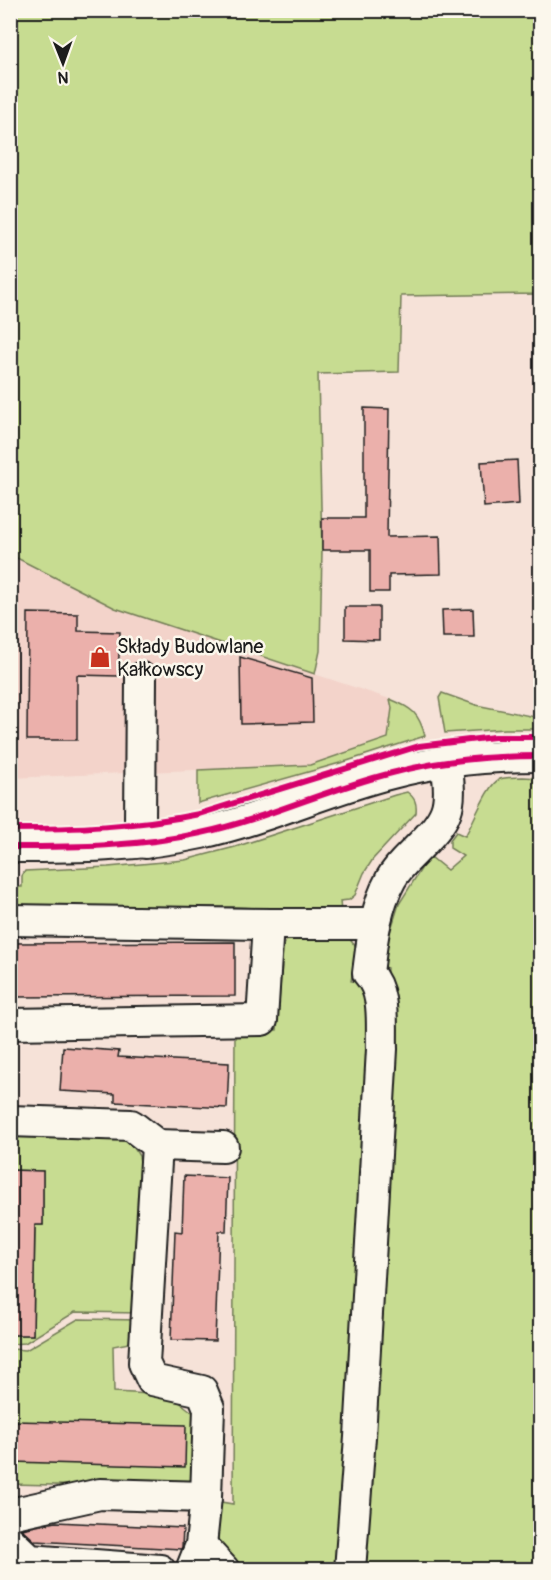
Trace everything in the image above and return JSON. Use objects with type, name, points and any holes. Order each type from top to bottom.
[{"type":"street","points":[[141,678],[140,824],[146,843]]},
{"type":"street","points":[[10,847],[91,847],[146,843],[201,833],[243,822],[391,773],[447,760],[495,756],[540,756]]},
{"type":"street","points":[[350,1569],[361,1426],[382,1049],[380,992],[376,982],[368,973],[375,924],[382,899],[394,873],[436,829],[446,815],[449,801],[447,760]]},
{"type":"street","points":[[10,920],[375,924]]},
{"type":"street","points":[[10,1024],[262,1020],[268,924],[271,924]]},
{"type":"street","points":[[10,1121],[131,1125],[157,1145],[223,1147]]},
{"type":"street","points":[[157,1145],[144,1363],[152,1380],[202,1391],[209,1408],[206,1497],[196,1557],[224,1569]]},
{"type":"street","points":[[10,1514],[100,1494],[206,1497]]},
{"type":"street","points":[[10,1541],[30,1560],[160,1569]]},
{"type":"shaded area","points":[[10,555],[115,608],[390,699],[392,708],[388,737],[310,765],[11,778]]},
{"type":"green space","points":[[10,11],[540,11],[540,294],[401,296],[399,372],[318,374],[322,550],[320,651],[315,674],[115,608],[11,555]]},
{"type":"green space","points":[[442,693],[476,705],[540,718],[540,729],[445,733],[439,698]]},
{"type":"green space","points":[[390,699],[414,712],[425,736],[347,761],[198,803],[198,770],[310,765],[388,738],[392,708]]},
{"type":"green space","points":[[540,778],[540,1569],[361,1570],[387,968],[380,964],[399,904],[426,861],[432,858],[447,870],[463,856],[450,848],[450,840],[456,832],[465,836],[490,788],[500,779]]},
{"type":"green space","points":[[407,792],[415,801],[416,813],[373,859],[355,895],[349,900],[340,901],[341,912],[235,907],[11,908],[10,887],[22,887],[22,876],[25,871],[185,860],[235,847]]},
{"type":"green space","points":[[346,935],[357,948],[351,981],[373,985],[343,1559],[333,1569],[237,1569],[218,1538],[215,1501],[233,1504],[235,1029],[277,1030],[283,948],[287,938]]},
{"type":"green space","points":[[11,1134],[93,1136],[130,1141],[139,1156],[141,1169],[141,1313],[75,1312],[25,1343],[11,1344],[11,1335],[33,1335],[35,1225],[43,1225],[43,1171],[11,1170]]},
{"type":"green space","points":[[78,1319],[141,1320],[139,1341],[113,1346],[114,1392],[170,1395],[195,1414],[192,1483],[181,1488],[11,1484],[11,1349],[26,1350]]},
{"type":"building","points":[[364,408],[389,409],[387,537],[440,536],[441,574],[389,575],[389,592],[370,592],[370,550],[322,550],[322,518],[364,518]]},
{"type":"building","points":[[517,460],[519,504],[484,507],[481,462]]},
{"type":"building","points":[[345,607],[379,607],[379,640],[345,639]]},
{"type":"building","points":[[473,609],[474,637],[443,637],[442,610]]},
{"type":"building","points":[[28,613],[78,614],[78,631],[120,632],[118,676],[77,675],[77,740],[27,740]]},
{"type":"building","points":[[240,657],[312,678],[313,722],[241,724]]},
{"type":"building","points":[[235,942],[235,996],[10,997],[10,943]]},
{"type":"building","points":[[63,1047],[119,1051],[118,1057],[229,1063],[227,1108],[115,1102],[115,1094],[60,1091]]},
{"type":"building","points":[[10,1170],[43,1171],[43,1225],[35,1225],[33,1335],[10,1335]]},
{"type":"building","points":[[184,1176],[228,1178],[226,1231],[219,1231],[215,1341],[171,1340],[175,1231],[182,1232]]},
{"type":"building","points":[[14,1421],[186,1425],[185,1467],[13,1462]]},
{"type":"building","points":[[56,1522],[183,1528],[182,1547],[181,1549],[35,1541],[22,1529]]},
{"type":"cycle path","points":[[10,829],[105,826],[152,822],[199,814],[419,746],[494,737],[540,737]]},
{"type":"cycle path","points":[[10,847],[106,845],[177,838],[249,820],[344,787],[410,769],[466,760],[540,756]]},
{"type":"place","name":"Składy Budowlane Kałkowscy","points":[[100,657]]}]
